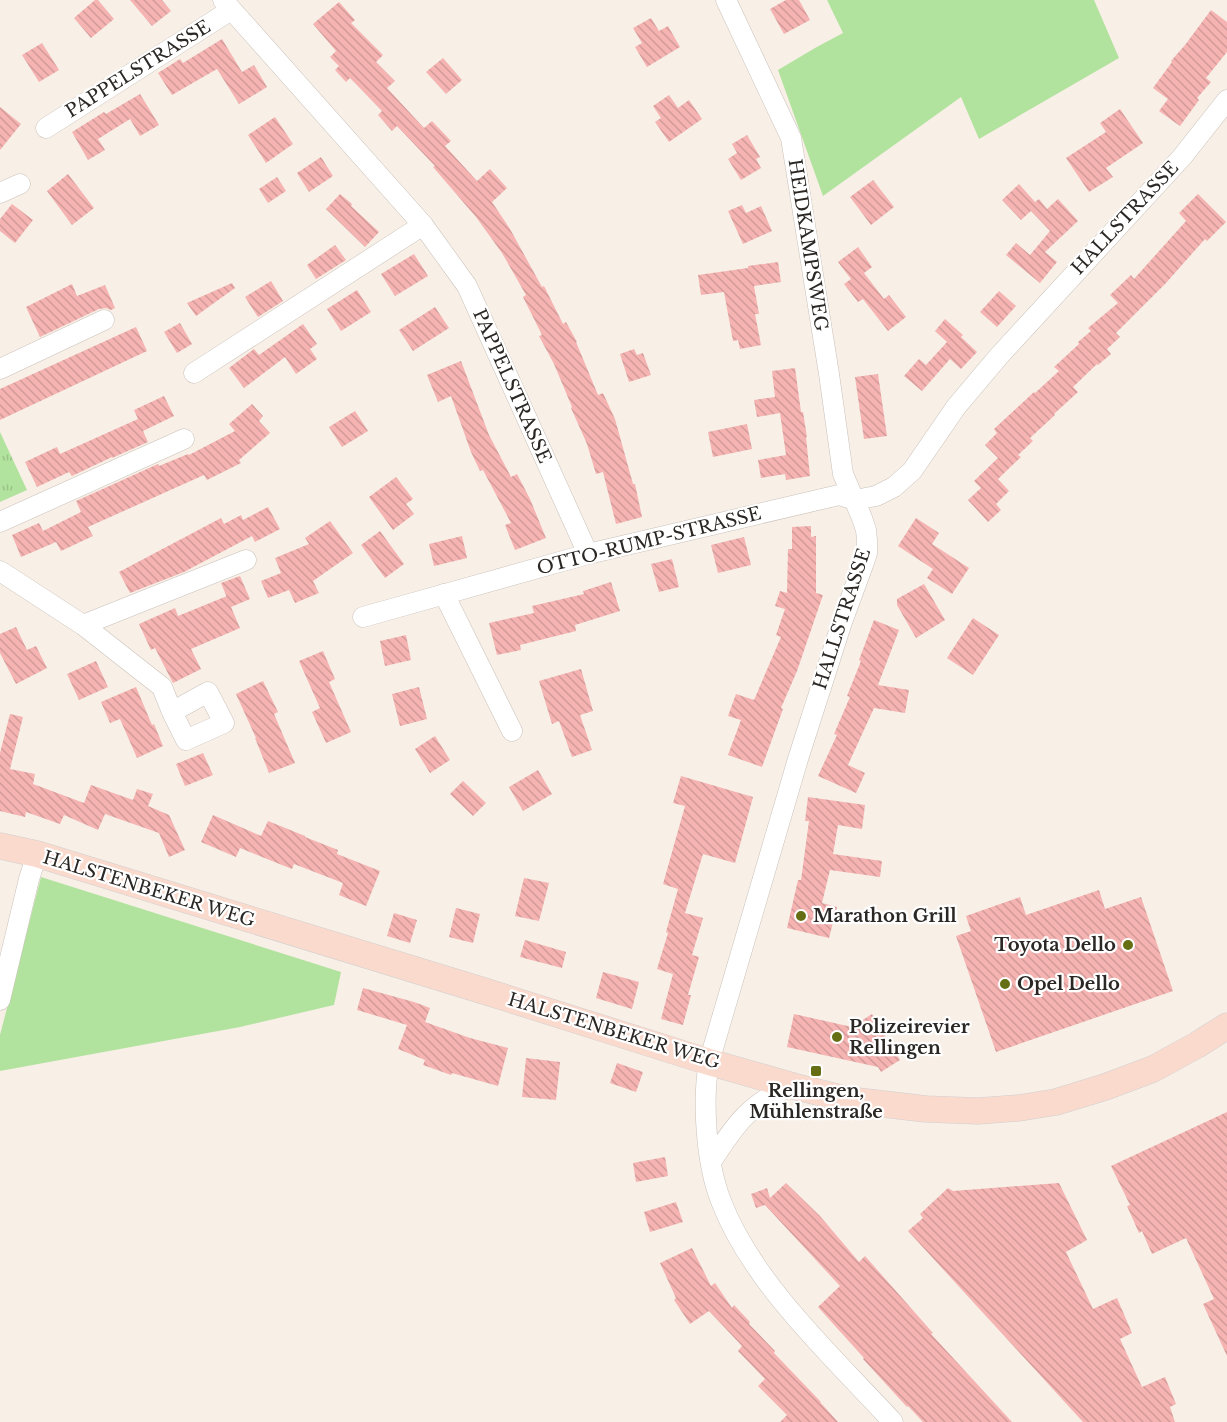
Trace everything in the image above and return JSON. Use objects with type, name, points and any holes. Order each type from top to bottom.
[{"type":"main road","name":"HALSTENBEKER WEG","points":[[0,846],[37,854],[473,987],[709,1062],[849,1100],[926,1109],[978,1111],[1056,1102],[1153,1069],[1227,1026]]},
{"type":"street","name":"HEIDKAMPSWEG","points":[[726,0],[791,138],[843,474],[855,500]]},
{"type":"street","name":"PAPPELSTRASSE","points":[[46,128],[227,5],[423,225],[467,286],[588,554]]},
{"type":"street","name":"HALLSTRASSE","points":[[893,1422],[805,1327],[766,1279],[745,1248],[726,1213],[711,1162],[707,1137],[709,1062],[791,781],[842,622],[867,553],[866,530],[855,500],[883,493],[912,471],[956,407],[999,356],[1182,157],[1227,100]]},
{"type":"street","points":[[0,193],[20,184]]},
{"type":"street","points":[[194,373],[423,225]]},
{"type":"street","points":[[0,369],[104,320]]},
{"type":"street","points":[[0,522],[184,439]]},
{"type":"street","name":"OTTO-RUMP-STRASSE","points":[[363,617],[588,554],[839,495],[855,500]]},
{"type":"street","points":[[83,625],[246,560]]},
{"type":"street","points":[[0,571],[83,625],[162,687],[172,712]]},
{"type":"street","points":[[444,594],[512,730]]},
{"type":"street","points":[[0,1000],[37,854]]},
{"type":"street","points":[[711,1162],[732,1130],[751,1109],[777,1092],[793,1086]]},
{"type":"green space","points":[[827,0],[1094,0],[1119,58],[979,139],[961,97],[823,196],[778,70],[843,33]]},
{"type":"green space","points":[[0,432],[27,490],[0,502]]},
{"type":"green space","points":[[41,877],[341,972],[334,1005],[240,1027],[0,1071],[0,1035]]},
{"type":"building","points":[[98,0],[114,19],[91,38],[74,18]]},
{"type":"building","points":[[130,0],[162,0],[171,11],[152,26]]},
{"type":"building","points":[[786,0],[799,0],[810,20],[784,34],[770,9]]},
{"type":"building","points":[[339,2],[355,20],[351,23],[383,55],[376,62],[395,81],[387,88],[424,128],[432,121],[451,141],[445,146],[477,181],[490,169],[507,188],[492,202],[510,229],[542,287],[544,286],[563,324],[566,322],[577,342],[598,395],[603,393],[615,419],[633,484],[635,484],[642,517],[616,524],[603,472],[596,474],[572,407],[554,364],[539,336],[542,335],[523,297],[526,295],[502,253],[476,217],[433,167],[435,166],[397,126],[392,131],[378,115],[382,111],[350,78],[346,82],[335,70],[339,66],[330,57],[336,51],[313,24]]},
{"type":"building","points":[[1211,10],[1227,22],[1227,52],[1206,78],[1211,82],[1197,98],[1199,100],[1180,126],[1159,111],[1168,99],[1153,88]]},
{"type":"building","points":[[651,18],[659,31],[668,26],[680,47],[647,67],[635,47],[642,43],[633,28]]},
{"type":"building","points":[[222,39],[242,72],[254,65],[267,87],[239,104],[217,69],[172,95],[158,73],[180,59],[183,63]]},
{"type":"building","points":[[42,43],[59,70],[39,82],[22,55]]},
{"type":"building","points":[[443,58],[462,80],[446,94],[426,72]]},
{"type":"building","points":[[140,94],[159,125],[140,136],[130,119],[98,139],[105,150],[88,160],[72,132],[104,112],[106,114]]},
{"type":"building","points":[[669,95],[678,108],[689,100],[702,119],[669,142],[655,122],[661,118],[653,106]]},
{"type":"building","points":[[0,107],[21,124],[0,150]]},
{"type":"building","points":[[1120,109],[1143,143],[1106,168],[1113,177],[1089,192],[1066,158],[1106,132],[1100,123]]},
{"type":"building","points":[[275,117],[293,144],[266,163],[248,135]]},
{"type":"building","points":[[747,135],[760,157],[756,159],[761,168],[741,180],[728,159],[737,153],[732,144]]},
{"type":"building","points":[[321,157],[333,176],[309,192],[297,173]]},
{"type":"building","points":[[68,174],[94,208],[72,225],[47,191]]},
{"type":"building","points":[[277,177],[286,191],[268,203],[259,189]]},
{"type":"building","points":[[873,180],[894,207],[871,225],[850,197]]},
{"type":"building","points":[[1019,184],[1035,202],[1039,199],[1047,209],[1058,199],[1078,221],[1045,252],[1057,262],[1040,283],[1006,255],[1016,243],[1030,255],[1050,231],[1031,211],[1021,220],[1002,200]]},
{"type":"building","points":[[340,194],[379,232],[365,247],[326,209]]},
{"type":"building","points":[[1198,194],[1226,222],[1207,241],[1205,239],[1166,283],[1116,333],[1120,337],[1107,349],[1111,354],[1073,387],[1078,392],[1030,438],[1033,441],[1018,455],[1021,457],[998,479],[1009,491],[996,504],[1001,510],[988,522],[968,500],[981,488],[974,481],[998,458],[985,445],[997,433],[994,429],[1059,371],[1054,367],[1091,331],[1088,328],[1118,303],[1110,295],[1131,275],[1134,279],[1186,221],[1179,213]]},
{"type":"building","points":[[12,204],[33,220],[15,243],[0,231],[0,219]]},
{"type":"building","points":[[742,205],[746,213],[761,206],[772,231],[743,244],[728,211]]},
{"type":"building","points":[[335,245],[346,260],[316,279],[307,265]]},
{"type":"building","points":[[858,247],[872,267],[864,273],[884,299],[889,295],[906,317],[888,331],[863,299],[858,302],[844,284],[851,279],[838,262]]},
{"type":"building","points":[[414,254],[428,276],[395,296],[381,274]]},
{"type":"building","points":[[778,262],[781,282],[754,286],[759,314],[755,314],[761,345],[740,349],[738,340],[733,341],[724,292],[701,295],[698,275]]},
{"type":"building","points":[[271,281],[283,301],[258,317],[245,297]]},
{"type":"building","points":[[232,283],[235,288],[196,316],[187,303]]},
{"type":"building","points":[[72,284],[77,296],[105,285],[115,308],[99,309],[40,337],[26,307]]},
{"type":"building","points":[[357,290],[371,312],[341,331],[327,309]]},
{"type":"building","points":[[999,291],[1016,306],[997,327],[980,312]]},
{"type":"building","points":[[435,307],[449,328],[413,351],[399,330]]},
{"type":"building","points":[[945,319],[977,352],[961,369],[950,359],[922,391],[904,376],[919,359],[926,365],[947,342],[935,331]]},
{"type":"building","points":[[180,323],[192,344],[177,353],[164,332]]},
{"type":"building","points":[[303,324],[317,344],[310,349],[317,359],[296,374],[285,357],[244,388],[229,368],[254,349],[259,355]]},
{"type":"building","points":[[136,327],[147,351],[0,420],[0,389]]},
{"type":"building","points":[[634,349],[637,355],[643,353],[651,375],[629,382],[620,354]]},
{"type":"building","points":[[461,361],[489,435],[511,477],[517,474],[546,538],[515,550],[505,525],[511,523],[471,452],[451,396],[438,402],[427,375]]},
{"type":"building","points":[[795,368],[807,437],[810,476],[786,480],[785,474],[761,478],[758,460],[786,455],[780,413],[757,417],[754,400],[775,397],[772,371]]},
{"type":"building","points":[[878,374],[887,436],[864,439],[855,377]]},
{"type":"building","points":[[164,396],[174,416],[143,431],[148,442],[72,476],[69,472],[37,487],[25,462],[57,447],[60,454],[138,419],[134,410]]},
{"type":"building","points":[[252,404],[263,416],[259,421],[270,433],[239,460],[241,463],[207,480],[204,475],[88,527],[93,536],[61,551],[56,542],[21,557],[12,535],[39,523],[43,531],[81,512],[76,501],[158,464],[159,466],[189,455],[235,431],[229,424]]},
{"type":"building","points":[[355,411],[368,431],[342,447],[329,427]]},
{"type":"building","points":[[747,424],[752,449],[713,457],[708,432]]},
{"type":"building","points":[[396,477],[413,499],[406,504],[414,514],[393,530],[369,497]]},
{"type":"building","points":[[268,507],[280,529],[255,542],[252,536],[184,572],[130,593],[119,572],[221,518],[224,524],[241,515],[243,520]]},
{"type":"building","points":[[916,518],[939,533],[932,544],[969,568],[952,594],[927,578],[933,569],[898,546]]},
{"type":"building","points":[[330,521],[353,553],[313,581],[319,593],[295,603],[289,590],[268,598],[261,581],[281,573],[275,558],[309,544],[305,538]]},
{"type":"building","points":[[811,526],[811,537],[816,536],[816,593],[823,595],[797,671],[781,708],[783,709],[762,767],[728,755],[741,720],[728,716],[736,694],[754,700],[781,637],[776,635],[785,609],[775,606],[780,591],[787,593],[788,549],[792,549],[792,527]]},
{"type":"building","points":[[380,531],[404,564],[385,578],[361,545]]},
{"type":"building","points":[[462,536],[467,558],[434,566],[429,544]]},
{"type":"building","points":[[744,537],[751,565],[718,573],[711,545]]},
{"type":"building","points":[[672,559],[679,587],[659,592],[651,564]]},
{"type":"building","points":[[240,576],[250,599],[231,607],[240,628],[191,649],[201,669],[173,683],[155,648],[151,650],[139,624],[175,608],[178,616],[226,596],[221,583]]},
{"type":"building","points":[[611,582],[620,611],[575,625],[576,631],[520,645],[521,650],[497,655],[489,623],[534,613],[532,606],[584,594],[583,591]]},
{"type":"building","points":[[924,584],[945,620],[916,638],[897,605],[897,599]]},
{"type":"building","points":[[973,618],[999,635],[973,675],[947,658]]},
{"type":"building","points":[[874,620],[899,630],[878,685],[909,690],[905,713],[874,708],[848,765],[865,773],[856,793],[818,776],[837,735],[834,734],[850,697],[847,696]]},
{"type":"building","points":[[16,627],[27,650],[36,646],[47,668],[16,684],[0,653],[0,634]]},
{"type":"building","points":[[406,635],[411,660],[385,666],[380,641]]},
{"type":"building","points":[[323,651],[335,679],[329,682],[351,732],[326,743],[312,712],[320,708],[299,661]]},
{"type":"building","points":[[96,661],[108,687],[79,700],[67,674]]},
{"type":"building","points":[[581,669],[593,711],[580,715],[592,750],[572,757],[559,721],[552,724],[539,681]]},
{"type":"building","points":[[263,681],[278,712],[274,714],[295,763],[269,773],[236,694]]},
{"type":"building","points":[[136,687],[163,746],[137,758],[120,719],[110,723],[101,702]]},
{"type":"building","points":[[419,687],[427,719],[400,726],[392,694]]},
{"type":"building","points":[[10,714],[23,717],[10,769],[35,774],[33,784],[84,803],[91,785],[133,800],[137,789],[153,794],[148,806],[169,815],[185,850],[169,857],[159,833],[105,814],[98,830],[64,815],[60,824],[26,812],[25,817],[0,811],[0,753]]},
{"type":"building","points":[[435,736],[450,760],[430,773],[415,749]]},
{"type":"building","points":[[203,753],[213,775],[185,786],[176,764]]},
{"type":"building","points":[[538,770],[552,794],[523,811],[509,787]]},
{"type":"building","points":[[681,776],[753,797],[735,863],[703,854],[685,913],[703,918],[692,955],[699,957],[688,995],[691,995],[683,1025],[661,1019],[673,974],[657,969],[678,889],[663,884],[685,806],[673,803]]},
{"type":"building","points":[[463,781],[486,803],[473,816],[450,794]]},
{"type":"building","points":[[808,797],[865,805],[862,829],[838,825],[833,854],[882,861],[880,877],[830,870],[822,903],[837,907],[829,938],[787,928],[798,880],[801,880],[809,821],[805,821]]},
{"type":"building","points":[[213,815],[261,836],[268,821],[338,850],[337,854],[380,871],[366,906],[339,895],[343,883],[294,864],[292,869],[240,848],[236,857],[201,842]]},
{"type":"building","points":[[524,878],[549,883],[539,921],[515,916]]},
{"type":"building","points":[[1099,890],[1105,909],[1141,897],[1173,991],[996,1052],[956,936],[971,931],[966,916],[1020,897],[1026,915]]},
{"type":"building","points":[[456,908],[480,914],[473,943],[449,937]]},
{"type":"building","points":[[394,913],[417,920],[410,943],[387,936]]},
{"type":"building","points":[[525,940],[566,952],[562,968],[520,957]]},
{"type":"building","points":[[603,972],[639,982],[632,1009],[596,998]]},
{"type":"building","points":[[363,988],[430,1008],[425,1022],[470,1038],[508,1048],[498,1086],[452,1073],[451,1075],[423,1065],[425,1060],[398,1049],[407,1025],[357,1010]]},
{"type":"building","name":"Polizeirevier Rellingen","points":[[794,1014],[852,1027],[872,1014],[900,1060],[881,1072],[878,1067],[787,1047]]},
{"type":"building","points":[[526,1058],[560,1062],[556,1100],[522,1097]]},
{"type":"building","points":[[617,1063],[643,1072],[636,1092],[610,1083]]},
{"type":"building","points":[[1227,1112],[1227,1356],[1203,1304],[1214,1299],[1186,1238],[1152,1254],[1142,1231],[1139,1233],[1127,1206],[1130,1205],[1111,1166]]},
{"type":"building","points":[[665,1157],[668,1176],[636,1182],[633,1163]]},
{"type":"building","points":[[786,1183],[820,1216],[859,1262],[865,1256],[933,1333],[931,1334],[1012,1422],[923,1422],[907,1407],[818,1307],[840,1286],[765,1205],[756,1208],[751,1194],[767,1188],[770,1198]]},
{"type":"building","points":[[1059,1183],[1087,1240],[1066,1252],[1093,1309],[1117,1298],[1132,1333],[1120,1339],[1142,1387],[1165,1377],[1176,1404],[1170,1407],[1175,1422],[1083,1422],[908,1231],[923,1218],[920,1214],[948,1188],[953,1191]]},
{"type":"building","points":[[676,1202],[683,1222],[650,1232],[644,1212]]},
{"type":"building","points":[[692,1248],[711,1286],[715,1283],[732,1308],[734,1305],[750,1322],[749,1324],[775,1351],[774,1353],[838,1422],[780,1422],[787,1415],[758,1386],[765,1379],[738,1351],[742,1346],[709,1311],[690,1324],[674,1300],[676,1298],[660,1263]]},
{"type":"place","name":"Marathon Grill","points":[[801,916]]},
{"type":"place","name":"Toyota Dello","points":[[1128,945]]},
{"type":"place","name":"Opel Dello","points":[[1005,984]]},
{"type":"place","name":"Polizeirevier Rellingen","points":[[837,1037]]},
{"type":"place","name":"Rellingen, Mühlenstraße","points":[[816,1071]]}]
